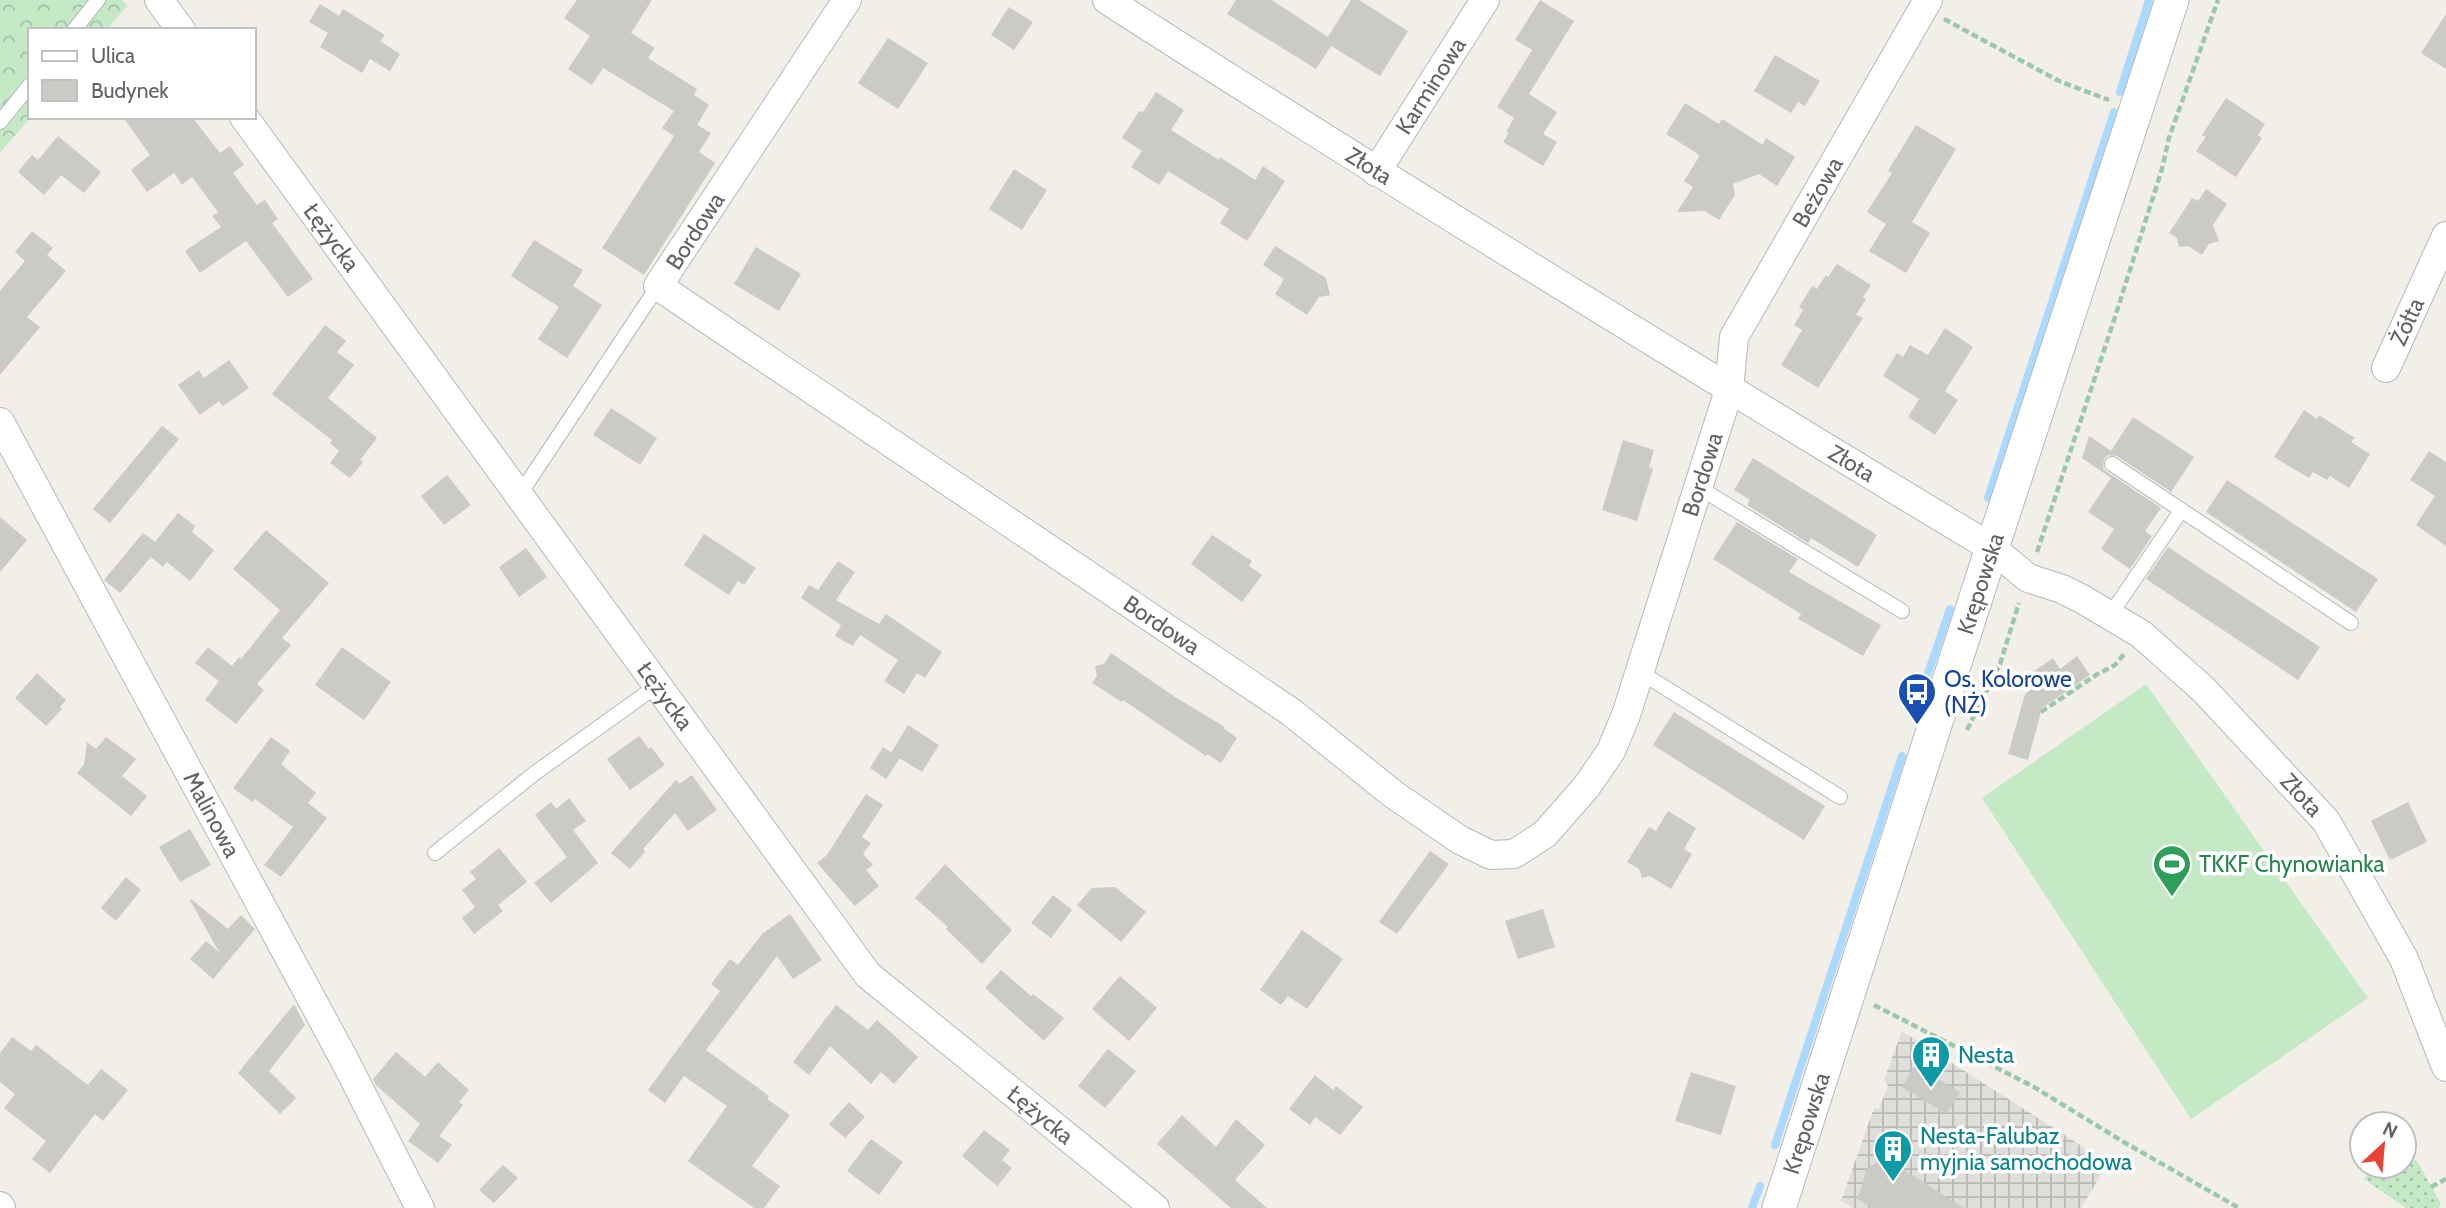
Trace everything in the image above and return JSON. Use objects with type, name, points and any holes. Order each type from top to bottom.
[{"type":"street","points":[[159,0],[180,28]]},
{"type":"street","name":"Bordowa","points":[[847,0],[658,286],[1291,712],[1393,794],[1460,840],[1490,855],[1514,854],[1545,834],[1587,786],[1611,751],[1626,715],[1729,390]]},
{"type":"street","name":"Złota","points":[[1107,0],[1376,172],[1729,390],[1992,548],[2028,578],[2062,589],[2141,634],[2204,690],[2326,821],[2404,959],[2446,1067]]},
{"type":"street","name":"Karminowa","points":[[1376,172],[1485,0]]},
{"type":"street","name":"Krępowska","points":[[1779,1208],[2172,0]]},
{"type":"street","name":"Beżowa","points":[[1729,390],[1734,337],[1926,4]]},
{"type":"street","name":"Łężycka","points":[[245,119],[868,975],[1155,1208]]},
{"type":"street","name":"Żółta","points":[[2386,368],[2446,236]]},
{"type":"street","name":"Malinowa","points":[[0,422],[344,1059],[420,1208]]},
{"type":"lane","points":[[76,28],[98,0]]},
{"type":"lane","points":[[0,122],[28,87]]},
{"type":"lane","points":[[520,494],[658,286]]},
{"type":"lane","points":[[2112,464],[2351,623]]},
{"type":"lane","points":[[1698,487],[1902,611]]},
{"type":"lane","points":[[2110,615],[2180,511]]},
{"type":"lane","points":[[1640,672],[1840,797]]},
{"type":"lane","points":[[435,853],[520,784],[658,685]]},
{"type":"path","points":[[1963,738],[2000,664],[2116,314],[2162,169],[2169,138],[2217,0]]},
{"type":"path","points":[[1926,4],[2059,81],[2136,110]]},
{"type":"path","points":[[2041,712],[2115,665],[2120,659]]},
{"type":"path","points":[[1848,992],[2034,1087],[2239,1208]]},
{"type":"path","points":[[2431,1187],[2446,1179]]},
{"type":"shaded area","points":[[1902,1031],[2108,1163],[2081,1208],[1853,1208],[1841,1201],[1874,1108],[1879,1109],[1888,1086],[1884,1080]]},
{"type":"green space","points":[[0,0],[122,0],[127,6],[108,28],[28,28],[29,119],[0,153]]},
{"type":"green space","name":"TKKF Chynowianka","points":[[2146,684],[2368,998],[2191,1119],[1982,798]]},
{"type":"green space","points":[[2418,1163],[2441,1204],[2438,1208],[2406,1208],[2365,1180],[2418,1180]]},
{"type":"building","points":[[577,0],[652,0],[631,33],[655,48],[648,58],[697,89],[694,95],[709,105],[697,125],[711,133],[699,152],[715,163],[644,275],[602,248],[674,136],[662,128],[674,111],[603,68],[592,85],[568,69],[590,36],[564,18]]},
{"type":"building","points":[[1236,0],[1272,0],[1328,37],[1351,0],[1359,0],[1408,31],[1380,76],[1331,46],[1316,69],[1227,14]]},
{"type":"building","points":[[1540,0],[1574,21],[1529,94],[1557,112],[1543,134],[1557,142],[1543,166],[1503,142],[1514,118],[1497,107],[1532,50],[1515,40]]},
{"type":"building","points":[[320,4],[339,16],[343,9],[385,35],[380,41],[400,54],[390,71],[370,59],[362,73],[320,47],[328,33],[309,22]]},
{"type":"building","points":[[1009,7],[1033,22],[1014,50],[991,35]]},
{"type":"building","points":[[2446,14],[2446,69],[2421,53]]},
{"type":"building","points":[[888,38],[928,63],[898,109],[858,83]]},
{"type":"building","points":[[1775,55],[1820,81],[1805,106],[1798,102],[1791,113],[1754,91]]},
{"type":"building","points":[[1156,92],[1184,110],[1171,130],[1255,180],[1263,166],[1285,181],[1247,241],[1220,223],[1229,209],[1168,171],[1159,185],[1131,167],[1142,151],[1122,138],[1139,111],[1143,112]]},
{"type":"building","points":[[2226,98],[2265,124],[2258,135],[2262,138],[2236,177],[2196,151],[2206,137],[2202,135]]},
{"type":"building","points":[[1685,103],[1719,124],[1722,119],[1763,145],[1766,138],[1795,157],[1777,186],[1759,174],[1733,184],[1735,195],[1719,220],[1705,211],[1677,212],[1693,187],[1684,181],[1699,157],[1666,134]]},
{"type":"building","points":[[124,119],[194,119],[220,153],[230,146],[244,165],[233,173],[257,205],[265,200],[278,219],[272,223],[313,279],[288,297],[246,241],[200,273],[185,251],[221,227],[212,216],[218,212],[192,177],[182,185],[174,173],[147,192],[131,170],[150,155]]},
{"type":"building","points":[[1916,125],[1956,149],[1912,222],[1930,233],[1906,273],[1869,251],[1886,224],[1867,212],[1892,173],[1888,171]]},
{"type":"building","points":[[58,136],[101,172],[84,193],[61,175],[44,195],[18,172],[32,155],[38,160]]},
{"type":"building","points":[[1014,169],[1047,190],[1022,230],[989,209]]},
{"type":"building","points":[[2206,189],[2227,204],[2213,225],[2219,241],[2209,244],[2202,255],[2188,246],[2179,247],[2177,238],[2169,233],[2192,198],[2198,201]]},
{"type":"building","points":[[32,231],[53,248],[47,255],[66,271],[27,317],[40,327],[0,375],[0,291],[25,261],[15,252]]},
{"type":"building","points":[[534,240],[583,270],[573,286],[602,305],[567,358],[538,339],[559,307],[511,276]]},
{"type":"building","points":[[1275,246],[1326,278],[1330,295],[1319,297],[1307,315],[1275,294],[1284,279],[1263,265]]},
{"type":"building","points":[[756,247],[801,274],[779,311],[734,284]]},
{"type":"building","points":[[1837,264],[1871,285],[1856,315],[1863,318],[1818,388],[1781,365],[1802,330],[1794,325],[1803,310],[1799,307],[1812,286],[1817,289]]},
{"type":"building","points":[[325,325],[346,341],[337,352],[354,365],[328,398],[377,438],[350,478],[330,463],[339,451],[330,443],[332,440],[272,394]]},
{"type":"building","points":[[1945,328],[1973,347],[1945,391],[1958,400],[1935,435],[1908,417],[1919,399],[1883,376],[1897,353],[1903,357],[1910,345],[1928,355]]},
{"type":"building","points":[[229,360],[249,388],[223,406],[219,401],[200,415],[178,385],[199,370],[204,378]]},
{"type":"building","points":[[611,408],[657,438],[640,465],[593,435]]},
{"type":"building","points":[[2304,410],[2317,419],[2319,415],[2355,438],[2351,442],[2370,454],[2349,488],[2330,476],[2327,480],[2313,472],[2309,478],[2274,457]]},
{"type":"building","points":[[2133,417],[2194,457],[2171,492],[2117,456],[2108,455],[2104,459],[2103,468],[2107,472],[2161,508],[2145,531],[2152,536],[2130,569],[2101,549],[2114,529],[2088,512],[2111,478],[2082,458],[2089,436],[2111,451]]},
{"type":"building","points":[[162,426],[179,439],[110,523],[93,509]]},
{"type":"building","points":[[1623,440],[1654,450],[1649,467],[1653,469],[1637,521],[1602,510]]},
{"type":"building","points":[[2429,451],[2446,462],[2446,546],[2416,525],[2435,496],[2410,480]]},
{"type":"building","points":[[1753,458],[1877,535],[1858,567],[1811,538],[1808,543],[1747,505],[1750,500],[1734,490]]},
{"type":"building","points":[[447,475],[471,505],[444,525],[421,496]]},
{"type":"building","points":[[2227,480],[2378,579],[2356,612],[2206,512]]},
{"type":"building","points":[[178,513],[195,526],[192,532],[214,550],[190,581],[167,562],[163,567],[151,557],[120,593],[104,580],[143,533],[155,542]]},
{"type":"building","points":[[0,517],[27,540],[0,572]]},
{"type":"building","points":[[1737,522],[1798,559],[1789,572],[1881,625],[1863,656],[1798,619],[1801,614],[1713,559]]},
{"type":"building","points":[[266,530],[329,583],[282,638],[291,645],[257,684],[264,690],[236,724],[205,700],[219,681],[195,663],[208,647],[232,666],[239,657],[241,659],[280,610],[233,569]]},
{"type":"building","points":[[704,534],[756,568],[744,585],[738,581],[729,595],[684,565]]},
{"type":"building","points":[[1212,535],[1252,561],[1249,566],[1262,575],[1242,602],[1191,564]]},
{"type":"building","points":[[2168,547],[2320,647],[2298,680],[2146,579]]},
{"type":"building","points":[[526,548],[547,577],[519,597],[499,567]]},
{"type":"building","points":[[838,561],[855,572],[836,600],[879,624],[886,614],[942,652],[925,678],[917,673],[904,694],[884,681],[898,660],[860,635],[853,646],[835,636],[841,625],[801,598],[809,585],[818,590]]},
{"type":"building","points":[[342,647],[391,682],[364,720],[315,685]]},
{"type":"building","points":[[1111,653],[1225,727],[1223,728],[1237,738],[1221,763],[1092,683],[1097,676],[1095,666],[1104,664]]},
{"type":"building","points":[[2077,656],[2090,675],[2042,708],[2028,760],[2008,754],[2025,694],[2041,682],[2033,672],[2053,658],[2060,669]]},
{"type":"building","points":[[37,673],[66,700],[60,707],[62,709],[46,726],[15,698]]},
{"type":"building","points":[[1674,712],[1825,806],[1804,840],[1653,745]]},
{"type":"building","points":[[908,725],[939,745],[922,772],[891,753]]},
{"type":"building","points":[[639,736],[665,765],[630,790],[607,759]]},
{"type":"building","points":[[106,737],[136,759],[122,776],[147,796],[131,816],[77,773],[84,765],[87,742],[96,749]]},
{"type":"building","points":[[271,737],[290,751],[281,764],[316,793],[308,803],[327,818],[281,877],[264,865],[293,827],[255,799],[252,802],[233,788]]},
{"type":"building","points":[[883,747],[900,758],[886,779],[870,768]]},
{"type":"building","points":[[692,775],[717,810],[688,831],[675,813],[643,849],[645,852],[630,869],[611,853],[676,780],[679,784]]},
{"type":"building","points":[[866,794],[883,805],[862,837],[871,843],[863,854],[873,865],[866,870],[879,886],[855,906],[817,863],[827,855]]},
{"type":"building","points":[[569,798],[586,821],[573,830],[598,863],[551,903],[534,883],[567,857],[535,815],[551,802],[556,809]]},
{"type":"building","points":[[2408,802],[2427,842],[2390,860],[2371,821]]},
{"type":"building","points":[[1668,811],[1696,828],[1684,849],[1692,854],[1671,889],[1650,876],[1642,878],[1639,869],[1627,862],[1649,827],[1656,831]]},
{"type":"building","points":[[190,829],[211,865],[180,882],[159,847]]},
{"type":"building","points":[[499,848],[527,882],[498,905],[503,911],[474,934],[462,918],[475,907],[462,890],[476,879],[470,872]]},
{"type":"building","points":[[1430,851],[1449,864],[1397,934],[1379,922]]},
{"type":"building","points":[[945,864],[1012,930],[982,964],[946,929],[948,927],[915,898]]},
{"type":"building","points":[[126,877],[141,890],[116,921],[101,908]]},
{"type":"building","points":[[1115,887],[1146,912],[1121,942],[1077,905],[1092,888]]},
{"type":"building","points":[[1053,895],[1072,910],[1051,938],[1031,923]]},
{"type":"building","points":[[191,899],[228,929],[241,915],[255,929],[213,979],[190,959],[206,941],[219,952]]},
{"type":"building","points":[[1543,909],[1555,947],[1518,959],[1505,921]]},
{"type":"building","points":[[790,914],[822,960],[793,979],[777,956],[706,1050],[769,1096],[767,1099],[790,1115],[752,1166],[780,1186],[764,1208],[754,1208],[688,1161],[727,1106],[684,1076],[665,1103],[648,1090],[720,991],[711,984],[730,959],[738,965],[762,934]]},
{"type":"building","points":[[1302,930],[1343,959],[1307,1009],[1288,996],[1281,1005],[1260,990]]},
{"type":"building","points":[[1001,970],[1031,996],[1033,994],[1064,1018],[1044,1041],[985,988]]},
{"type":"building","points":[[1120,976],[1157,1008],[1129,1041],[1092,1009]]},
{"type":"building","points":[[294,1004],[305,1025],[269,1071],[296,1098],[280,1114],[238,1073]]},
{"type":"building","points":[[836,1005],[868,1030],[877,1020],[918,1057],[894,1084],[881,1072],[871,1084],[830,1046],[809,1075],[793,1062]]},
{"type":"building","points":[[12,1037],[31,1051],[36,1045],[88,1085],[101,1069],[128,1090],[103,1121],[95,1114],[50,1173],[32,1159],[46,1141],[4,1108],[15,1094],[0,1082],[0,1053]]},
{"type":"building","points":[[1108,1049],[1136,1071],[1105,1108],[1078,1086]]},
{"type":"building","points":[[396,1052],[425,1077],[438,1062],[469,1090],[459,1102],[463,1105],[439,1136],[452,1145],[438,1163],[408,1141],[420,1124],[376,1085],[373,1079]]},
{"type":"building","name":"Nesta","points":[[1915,1065],[1960,1092],[1947,1114],[1902,1087]]},
{"type":"building","points":[[1691,1072],[1736,1086],[1721,1135],[1675,1121]]},
{"type":"building","points":[[1315,1075],[1333,1090],[1336,1086],[1363,1107],[1340,1135],[1315,1117],[1310,1125],[1289,1109]]},
{"type":"building","points":[[849,1102],[865,1117],[845,1138],[829,1124]]},
{"type":"building","points":[[1182,1115],[1216,1147],[1236,1119],[1265,1145],[1235,1180],[1267,1208],[1231,1208],[1157,1144]]},
{"type":"building","points":[[984,1130],[1010,1150],[1002,1160],[1012,1168],[997,1186],[962,1156]]},
{"type":"building","points":[[871,1139],[903,1162],[879,1195],[847,1171]]},
{"type":"building","name":"Nesta-Falubaz myjnia samochodowa","points":[[1884,1157],[1964,1208],[1872,1208],[1858,1199],[1866,1170]]},
{"type":"building","points":[[503,1165],[518,1178],[494,1203],[479,1190]]},
{"type":"waterway","points":[[2120,92],[2149,0]]},
{"type":"waterway","points":[[1988,498],[2114,112]]},
{"type":"waterway","points":[[1926,679],[1950,609]]},
{"type":"waterway","points":[[1775,1145],[1902,756]]},
{"type":"waterway","points":[[1752,1208],[1760,1186]]},
{"type":"place","name":"Os. Kolorowe (NŻ)","points":[[1917,726]]},
{"type":"place","name":"TKKF Chynowianka","points":[[2172,898]]},
{"type":"place","name":"Nesta","points":[[1931,1089]]},
{"type":"place","name":"Nesta-Falubaz myjnia samochodowa","points":[[1893,1183]]}]
